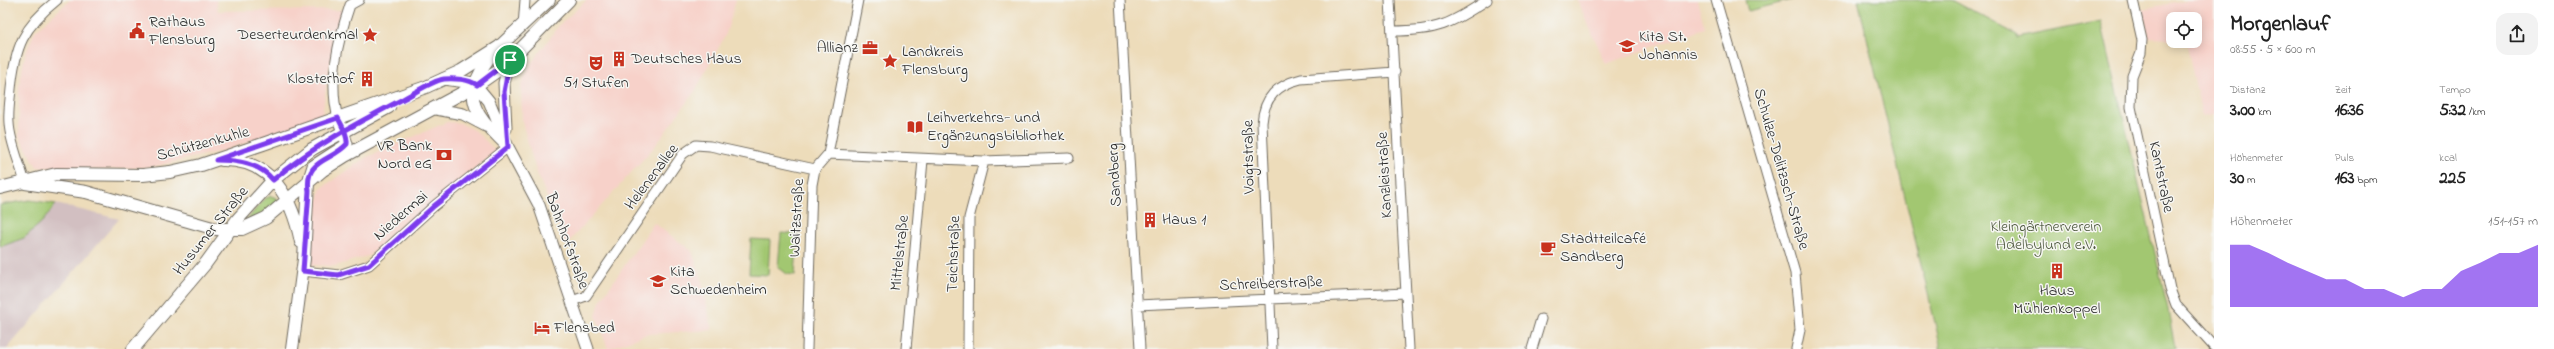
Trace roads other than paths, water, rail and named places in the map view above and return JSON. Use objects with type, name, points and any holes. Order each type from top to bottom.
[{"type":"main road","points":[[426,87],[474,64],[499,47],[549,0]]},
{"type":"main road","name":"Schützenkuhle","points":[[25,183],[86,192],[204,226],[229,230],[242,229],[260,222],[287,202],[308,182],[345,156],[436,109],[475,85],[510,60],[569,0]]},
{"type":"main road","name":"Schützenkuhle","points":[[0,188],[62,173],[154,174],[216,160],[426,87]]},
{"type":"main road","name":"Husumer Straße","points":[[133,349],[206,263],[229,230],[273,180],[312,149],[426,87]]},
{"type":"main road","points":[[216,160],[231,160],[255,166],[265,171],[273,180],[287,202],[294,217],[304,259]]},
{"type":"main road","points":[[292,349],[303,271],[308,182]]},
{"type":"street","points":[[25,183],[9,123],[13,65],[19,44],[28,28],[38,16],[57,0]]},
{"type":"street","points":[[308,182],[313,166],[347,144],[334,102],[334,79],[350,5],[359,0]]},
{"type":"street","points":[[523,26],[525,0]]},
{"type":"street","name":"Waitzstraße","points":[[807,349],[812,185],[815,169],[828,154],[858,0]]},
{"type":"street","name":"Sandberg","points":[[1120,0],[1140,349]]},
{"type":"street","name":"Kanzleistraße","points":[[1390,0],[1393,31],[1409,349]]},
{"type":"street","points":[[1393,31],[1422,31],[1441,26],[1487,0]]},
{"type":"street","name":"Schulze-Delitzsch-Straße","points":[[1716,0],[1795,273],[1800,330],[1796,349]]},
{"type":"street","name":"Kantstraße","points":[[2133,0],[2142,40],[2141,53],[2132,76],[2131,107],[2170,289],[2180,310],[2214,346]]},
{"type":"street","points":[[443,79],[475,85],[483,66],[499,47]]},
{"type":"street","name":"Bahnhofstraße","points":[[508,147],[504,92],[510,60]]},
{"type":"street","name":"Voigtstraße","points":[[1272,349],[1262,123],[1263,113],[1270,95],[1288,82],[1301,79],[1395,72]]},
{"type":"street","name":"Bahnhofstraße","points":[[475,85],[472,98],[476,109],[488,127],[508,147]]},
{"type":"street","name":"Bahnhofstraße","points":[[475,85],[489,101],[508,147],[539,206],[588,349]]},
{"type":"street","name":"Bahnhofstraße","points":[[436,109],[463,114],[488,127]]},
{"type":"street","name":"Helenenallee","points":[[572,301],[586,296],[683,154],[696,145],[710,146],[815,169]]},
{"type":"street","name":"Niedermai","points":[[303,271],[338,275],[369,265],[434,206],[508,147]]},
{"type":"street","points":[[828,154],[923,160],[984,161],[1069,158]]},
{"type":"street","name":"Mittelstraße","points":[[906,349],[923,160]]},
{"type":"street","name":"Teichstraße","points":[[968,349],[969,218],[984,161]]},
{"type":"street","name":"Schreiberstraße","points":[[1137,305],[1406,293]]},
{"type":"street","points":[[1532,349],[1541,319]]},
{"type":"place","name":"Rathaus Flensburg","points":[[137,31]]},
{"type":"place","name":"Deserteurdenkmal","points":[[370,35]]},
{"type":"place","name":"Kita St. Johannis","points":[[1627,46]]},
{"type":"place","name":"Allianz","points":[[870,48]]},
{"type":"place","name":"Deutsches Haus","points":[[619,59]]},
{"type":"place","name":"Landkreis Flensburg","points":[[890,61]]},
{"type":"place","name":"51 Stufen","points":[[596,63]]},
{"type":"place","name":"Klosterhof","points":[[367,79]]},
{"type":"place","name":"Leihverkehrs- und Ergänzungsbibliothek","points":[[915,127]]},
{"type":"place","name":"VR Bank Nord eG","points":[[444,155]]},
{"type":"place","name":"Haus 1","points":[[1150,220]]},
{"type":"place","name":"Stadtteilcafé Sandberg","points":[[1548,248]]},
{"type":"place","name":"Haus Mühlenkoppel","points":[[2057,271]]},
{"type":"place","name":"Kita Schwedenheim","points":[[658,281]]},
{"type":"place","name":"Flensbed","points":[[542,328]]},
{"type":"park label","name":"Kleingärtnerverein Adelbylund e.V.","points":[[2046,236]]}]
